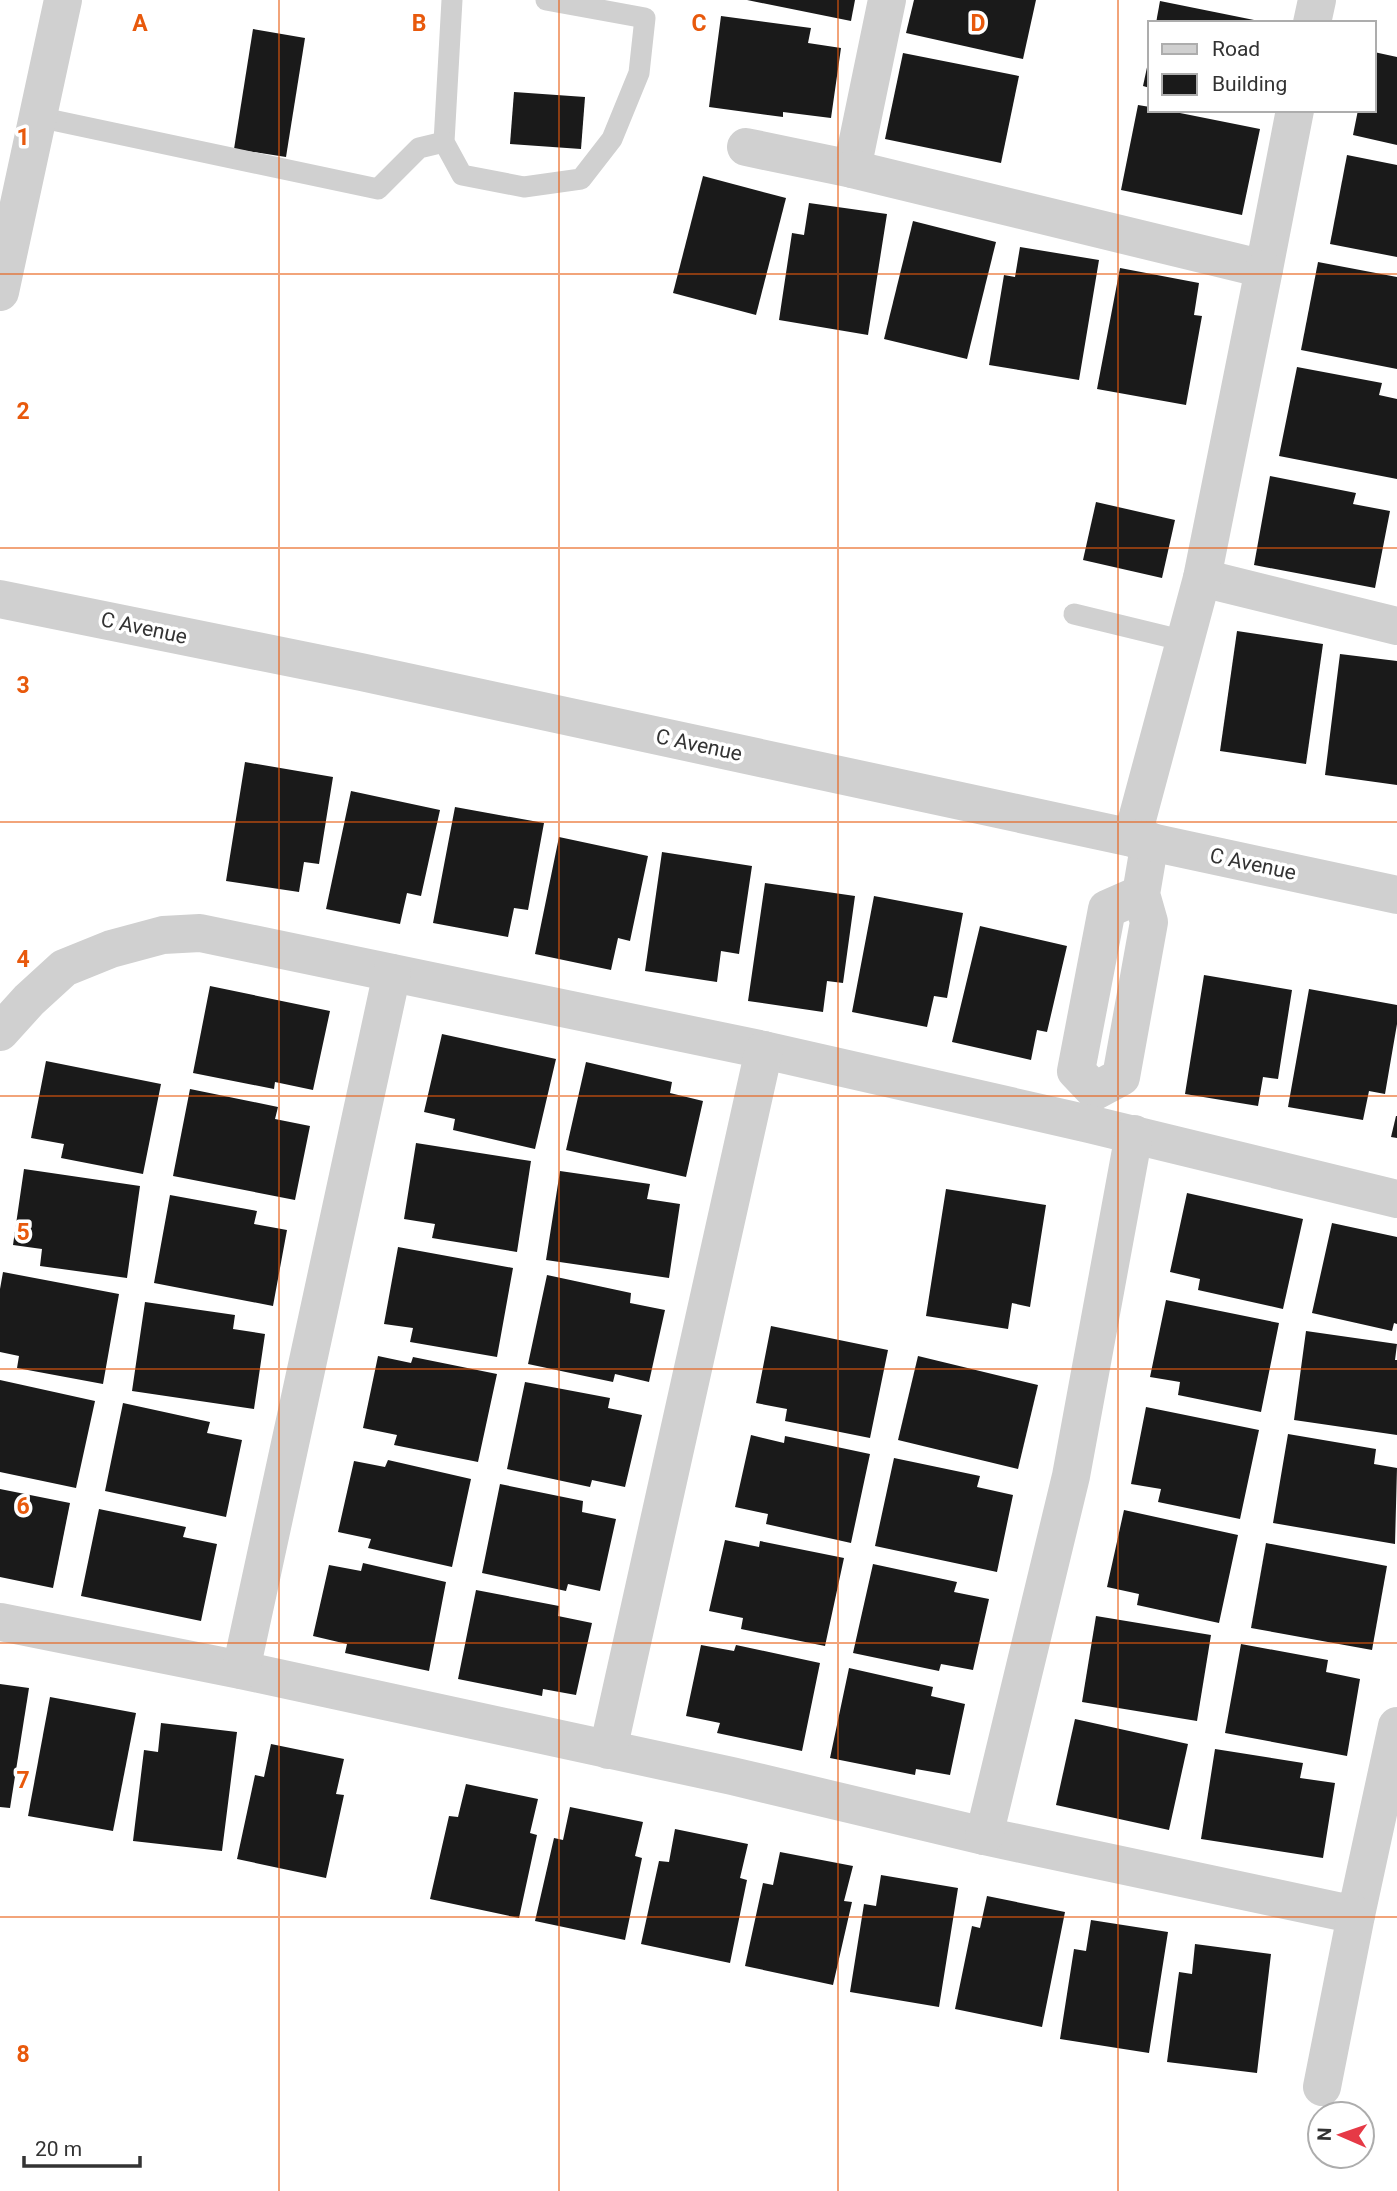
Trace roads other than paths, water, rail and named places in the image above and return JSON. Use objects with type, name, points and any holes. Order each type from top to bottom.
[{"type":"street","points":[[0,292],[63,0]]},
{"type":"street","points":[[852,169],[887,0]]},
{"type":"street","points":[[1312,21],[1317,0]]},
{"type":"street","points":[[1092,1107],[1076,1071],[1108,909],[1141,894],[1141,839],[1185,640],[1202,578],[1295,112]]},
{"type":"street","points":[[746,147],[852,169],[1264,269]]},
{"type":"street","points":[[1202,578],[1397,626]]},
{"type":"street","name":"C Avenue","points":[[0,599],[361,672],[1397,895]]},
{"type":"street","points":[[0,1032],[29,1000],[64,968],[111,949],[163,935],[200,933],[764,1050],[1092,1107],[1133,1134],[1397,1199]]},
{"type":"street","points":[[241,1670],[392,973]]},
{"type":"street","points":[[608,1749],[764,1050]]},
{"type":"street","points":[[984,1836],[1071,1476],[1133,1134]]},
{"type":"street","points":[[0,1622],[241,1670],[608,1749],[984,1836],[1356,1915]]},
{"type":"street","points":[[1322,2087],[1397,1726]]},
{"type":"lane","points":[[452,0],[444,142],[462,175],[524,187],[581,179],[612,139],[639,73],[645,18],[546,0]]},
{"type":"lane","points":[[38,117],[377,189],[419,148],[444,142]]},
{"type":"lane","points":[[1074,614],[1185,640]]}]
